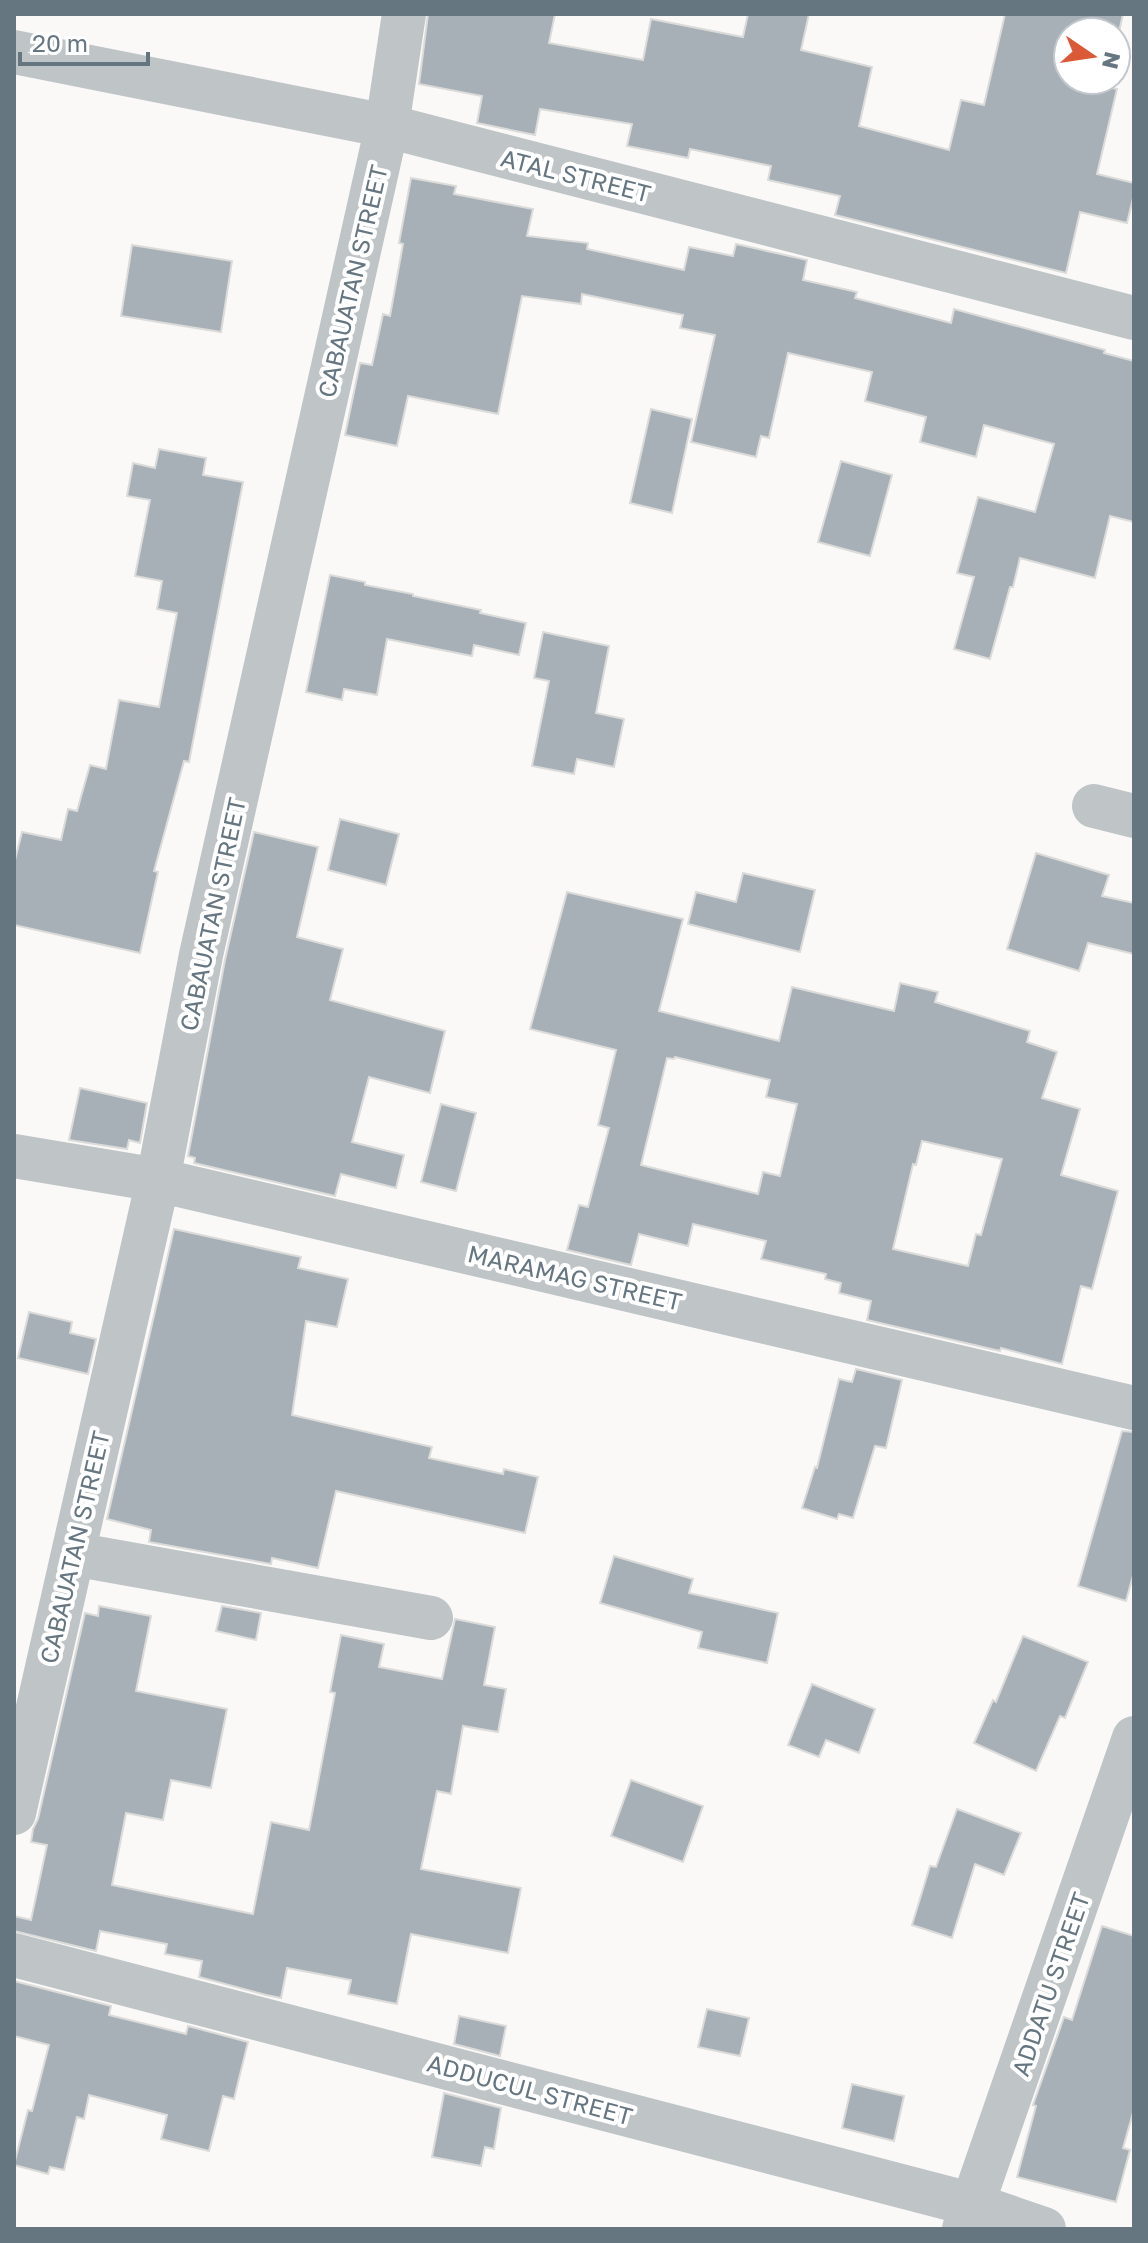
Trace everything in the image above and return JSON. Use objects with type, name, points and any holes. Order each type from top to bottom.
[{"type":"street","name":"CABAUATAN STREET","points":[[14,1813],[158,1180],[201,955],[387,126],[404,14]]},
{"type":"street","name":"ATAL STREET","points":[[14,52],[387,126],[1134,318]]},
{"type":"street","name":"MARAMAG STREET","points":[[14,1156],[158,1180],[1134,1408]]},
{"type":"street","points":[[73,1554],[431,1618]]},
{"type":"street","name":"ADDATU STREET","points":[[969,2217],[1134,1738]]},
{"type":"street","name":"ADDUCUL STREET","points":[[14,1955],[969,2217],[1044,2229]]},
{"type":"building","points":[[428,14],[555,14],[549,43],[643,60],[651,19],[743,37],[748,14],[809,14],[801,50],[872,67],[859,126],[949,150],[961,100],[984,105],[1005,14],[1123,14],[1052,16],[1052,96],[1115,96],[1097,174],[1134,183],[1134,194],[1127,223],[1080,212],[1066,273],[835,215],[840,196],[768,180],[771,166],[690,149],[688,158],[627,146],[632,124],[540,109],[535,135],[477,123],[482,96],[419,84]]},
{"type":"building","points":[[411,178],[456,186],[454,194],[533,209],[527,236],[588,243],[587,249],[684,270],[689,247],[733,256],[736,244],[807,260],[803,280],[857,292],[855,298],[951,323],[954,309],[1105,350],[1104,353],[1134,361],[1134,522],[1110,516],[1095,578],[1020,558],[990,659],[954,649],[974,577],[957,573],[978,497],[1035,512],[1054,444],[984,425],[976,457],[920,442],[926,417],[865,401],[872,372],[788,353],[769,438],[761,436],[756,457],[691,442],[715,335],[680,328],[683,315],[582,294],[581,304],[522,296],[498,414],[408,396],[397,446],[345,435],[360,363],[372,365],[383,314],[390,316]]},
{"type":"building","points":[[132,245],[232,261],[221,332],[121,316]]},
{"type":"building","points":[[651,409],[692,419],[672,513],[630,503]]},
{"type":"building","points":[[159,449],[206,458],[203,475],[243,482],[189,762],[184,761],[154,871],[158,872],[140,953],[14,925],[14,864],[22,832],[61,840],[68,809],[77,811],[90,765],[106,769],[119,700],[159,707],[177,613],[157,609],[162,581],[135,576],[150,500],[127,496],[133,463],[155,468]]},
{"type":"building","points":[[841,461],[892,475],[870,556],[818,542]]},
{"type":"building","points":[[330,575],[526,623],[519,655],[474,645],[472,656],[387,639],[377,695],[344,689],[342,700],[306,692]]},
{"type":"building","points":[[543,632],[609,646],[596,713],[624,719],[614,767],[577,759],[574,774],[532,766],[549,681],[534,678]]},
{"type":"building","points":[[340,819],[399,834],[386,885],[328,870]]},
{"type":"building","points":[[254,832],[318,847],[297,937],[343,949],[330,1000],[445,1031],[430,1093],[369,1077],[352,1142],[404,1155],[396,1188],[341,1174],[335,1196],[194,1163],[195,1158],[188,1156],[225,960]]},
{"type":"building","points":[[1036,853],[1109,875],[1102,896],[1134,903],[1134,954],[1088,943],[1079,971],[1007,949]]},
{"type":"building","points":[[743,873],[815,890],[800,952],[688,924],[696,892],[736,902]]},
{"type":"building","points":[[567,892],[683,919],[659,1011],[779,1041],[792,987],[894,1011],[900,983],[938,992],[935,1002],[1030,1031],[1027,1042],[1057,1052],[1042,1098],[1080,1109],[1061,1175],[1118,1191],[1092,1289],[1081,1286],[1062,1364],[867,1320],[871,1301],[839,1293],[841,1283],[825,1279],[826,1274],[761,1259],[766,1241],[693,1224],[688,1246],[639,1234],[631,1265],[567,1250],[579,1205],[588,1207],[609,1128],[598,1125],[616,1050],[530,1029]],"holes":[[[675,1057],[770,1080],[766,1097],[797,1104],[780,1176],[763,1172],[758,1194],[641,1165],[667,1058]],[[922,1141],[1002,1159],[981,1235],[976,1234],[968,1266],[893,1249],[913,1164],[916,1165]]]},
{"type":"building","points":[[80,1088],[147,1103],[140,1143],[129,1140],[127,1149],[69,1140]]},
{"type":"building","points":[[441,1104],[476,1113],[456,1191],[421,1182]]},
{"type":"building","points":[[174,1229],[301,1257],[298,1268],[348,1279],[337,1327],[306,1321],[292,1415],[432,1447],[429,1458],[503,1474],[504,1469],[538,1477],[525,1533],[336,1491],[318,1568],[272,1558],[271,1564],[149,1542],[151,1530],[107,1519]]},
{"type":"building","points":[[29,1312],[72,1322],[70,1333],[96,1339],[88,1374],[18,1358]]},
{"type":"building","points":[[856,1369],[902,1380],[886,1448],[875,1446],[853,1518],[839,1514],[837,1519],[802,1508],[817,1468],[839,1379],[852,1382]]},
{"type":"building","points":[[1122,1431],[1134,1432],[1134,1572],[1126,1601],[1078,1586]]},
{"type":"building","points":[[614,1556],[693,1579],[689,1593],[778,1613],[767,1663],[698,1648],[702,1632],[600,1603]]},
{"type":"building","points":[[99,1606],[151,1616],[136,1691],[227,1709],[211,1788],[171,1780],[163,1820],[126,1813],[112,1885],[253,1914],[271,1822],[309,1830],[335,1693],[330,1692],[341,1635],[384,1644],[379,1667],[442,1679],[455,1619],[495,1627],[484,1685],[506,1689],[498,1732],[463,1726],[451,1794],[437,1791],[421,1869],[521,1888],[508,1953],[411,1934],[397,2004],[348,1994],[351,1980],[287,1968],[281,1998],[266,1995],[199,1977],[202,1961],[165,1954],[167,1944],[100,1931],[96,1951],[14,1931],[14,1916],[31,1920],[47,1845],[31,1842],[33,1829],[38,1819],[85,1613],[98,1616]]},
{"type":"building","points":[[222,1606],[261,1613],[256,1640],[216,1631]]},
{"type":"building","points":[[1023,1636],[1088,1662],[1065,1718],[1060,1716],[1036,1771],[974,1743],[993,1700],[996,1702]]},
{"type":"building","points":[[812,1684],[875,1709],[859,1753],[826,1740],[819,1757],[788,1745]]},
{"type":"building","points":[[631,1780],[703,1806],[683,1862],[611,1836]]},
{"type":"building","points":[[957,1809],[1021,1833],[1004,1875],[975,1864],[952,1938],[912,1925],[930,1866],[936,1867]]},
{"type":"building","points":[[1102,1926],[1134,1936],[1134,2109],[1123,2148],[1130,2150],[1116,2202],[1017,2177],[1036,2106],[1033,2105],[1064,2017],[1072,2020]]},
{"type":"building","points":[[14,1981],[111,2006],[109,2015],[186,2034],[188,2026],[248,2042],[234,2099],[223,2096],[209,2151],[161,2139],[167,2115],[89,2095],[84,2119],[77,2117],[64,2170],[50,2167],[48,2174],[14,2165],[49,2045],[14,2036]]},
{"type":"building","points":[[707,2009],[749,2018],[740,2056],[698,2047]]},
{"type":"building","points":[[459,2016],[506,2026],[500,2056],[454,2044]]},
{"type":"building","points":[[852,2084],[904,2096],[894,2141],[842,2128]]},
{"type":"building","points":[[444,2093],[501,2108],[494,2149],[485,2147],[481,2166],[432,2157]]}]
